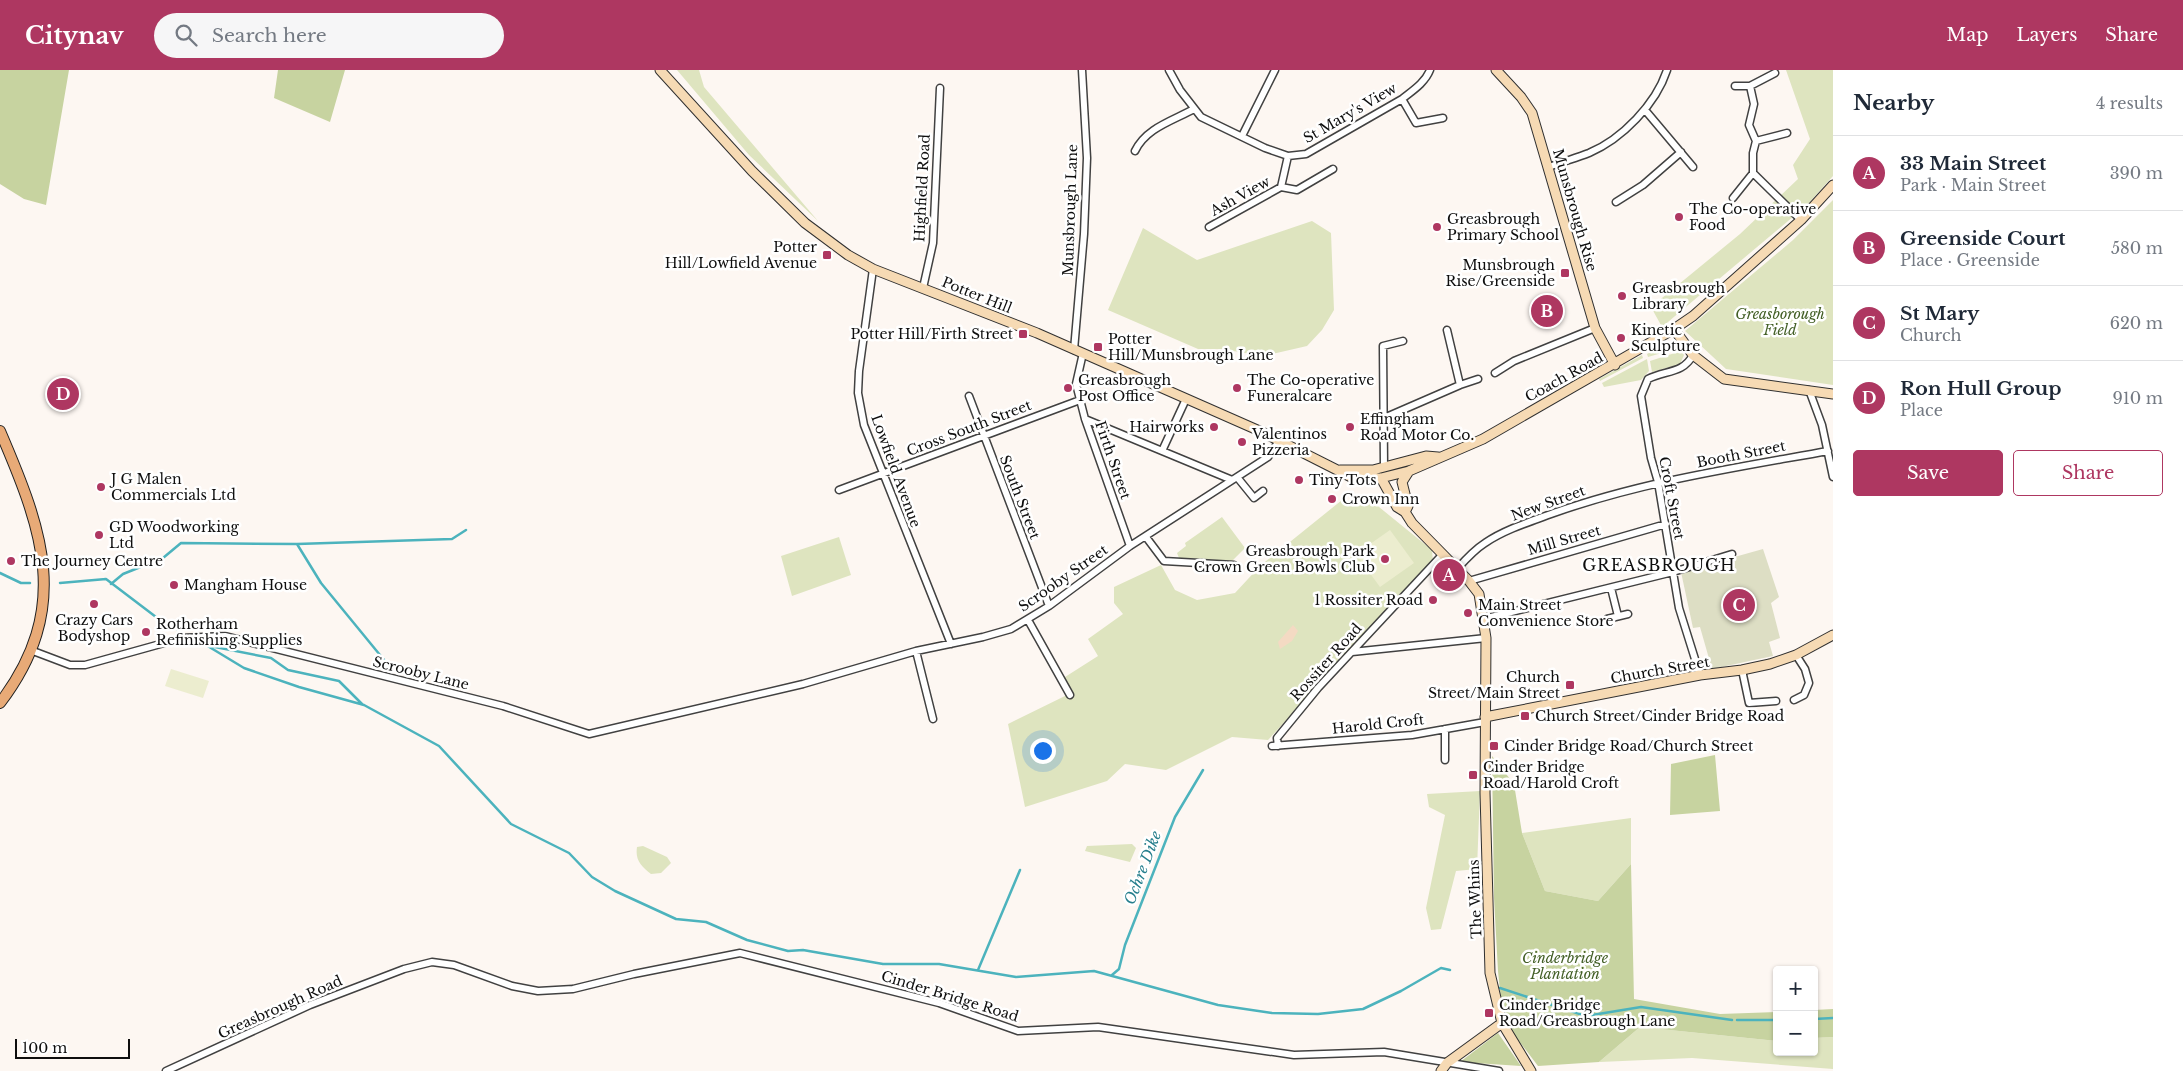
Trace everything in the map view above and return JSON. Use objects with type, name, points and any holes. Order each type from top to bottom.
[{"type":"main road","name":"Potter Hill","points":[[660,70],[752,171],[804,223],[848,255],[873,269],[1078,352],[1186,399],[1279,441],[1355,479],[1385,472]]},
{"type":"main road","name":"Munsbrough Rise","points":[[1496,70],[1522,97],[1532,113],[1595,328],[1615,365]]},
{"type":"main road","name":"Coach Road","points":[[1385,472],[1409,471],[1483,439],[1674,330],[1801,220],[1833,185]]},
{"type":"main road","points":[[1674,330],[1693,355],[1724,379],[1833,394]]},
{"type":"main road","points":[[0,431],[26,495],[43,558],[46,586],[42,619],[32,650],[14,684],[0,703]]},
{"type":"main road","name":"Coach Road","points":[[1385,472],[1394,464],[1426,456],[1438,457]]},
{"type":"main road","points":[[1402,482],[1409,471]]},
{"type":"main road","points":[[1385,472],[1402,482],[1408,506],[1405,512]]},
{"type":"main road","points":[[1385,472],[1397,507],[1405,512],[1412,523],[1442,556],[1470,581]]},
{"type":"main road","name":"The Whins","points":[[1470,581],[1479,594],[1486,638],[1490,973],[1502,1023],[1531,1071]]},
{"type":"main road","name":"Church Street","points":[[1486,719],[1700,675],[1742,670],[1770,664],[1796,655],[1833,635]]},
{"type":"main road","points":[[1440,1071],[1447,1063],[1502,1023]]},
{"type":"street","name":"Munsbrough Lane","points":[[1078,352],[1086,165],[1082,70]]},
{"type":"street","points":[[1169,70],[1194,109],[1202,117],[1265,148],[1288,156]]},
{"type":"street","points":[[1242,136],[1275,70]]},
{"type":"street","name":"St Mary's View","points":[[1288,156],[1306,154],[1402,98],[1416,88],[1430,70]]},
{"type":"street","points":[[1549,167],[1591,152],[1617,135],[1645,110],[1667,70]]},
{"type":"street","points":[[1735,86],[1750,86],[1776,73]]},
{"type":"street","points":[[1750,86],[1754,104],[1749,125],[1756,141],[1753,153],[1753,173],[1801,220]]},
{"type":"street","name":"Highfield Road","points":[[923,288],[933,243],[940,88]]},
{"type":"street","points":[[1402,98],[1416,123],[1443,118]]},
{"type":"street","points":[[1134,151],[1139,141],[1150,131],[1194,109]]},
{"type":"street","points":[[1645,110],[1693,167]]},
{"type":"street","points":[[1756,141],[1787,133]]},
{"type":"street","points":[[1616,202],[1643,185],[1681,152]]},
{"type":"street","name":"Ash View","points":[[1209,227],[1281,187],[1288,156]]},
{"type":"street","points":[[1281,187],[1297,190],[1333,169]]},
{"type":"street","points":[[1733,198],[1736,189],[1753,173]]},
{"type":"street","name":"Lowfield Avenue","points":[[873,269],[858,393],[864,425],[951,644]]},
{"type":"street","points":[[1495,373],[1514,360],[1595,328]]},
{"type":"street","points":[[1447,330],[1460,385]]},
{"type":"street","points":[[1385,472],[1383,346],[1403,342]]},
{"type":"street","name":"Firth Street","points":[[1078,352],[1076,384],[1080,400],[1130,546]]},
{"type":"street","name":"Croft Street","points":[[1693,355],[1685,367],[1648,379],[1640,396],[1651,458],[1658,482],[1666,524],[1679,608],[1700,675]]},
{"type":"street","points":[[1384,418],[1460,385],[1478,380]]},
{"type":"street","points":[[1809,390],[1822,425],[1833,477]]},
{"type":"street","name":"South Street","points":[[970,396],[983,435],[1049,606]]},
{"type":"street","points":[[1162,451],[1186,399]]},
{"type":"street","name":"Cross South Street","points":[[839,490],[1080,400]]},
{"type":"street","points":[[1086,419],[1234,479],[1254,498],[1262,491]]},
{"type":"street","name":"Scrooby Street","points":[[803,684],[916,651],[996,634],[1028,620],[1130,546],[1268,457],[1279,441]]},
{"type":"street","name":"Booth Street","points":[[1658,482],[1828,451]]},
{"type":"street","name":"New Street","points":[[1457,569],[1484,543],[1532,521],[1599,498],[1658,482]]},
{"type":"street","name":"Mill Street","points":[[1470,581],[1666,524]]},
{"type":"street","points":[[1146,537],[1164,560],[1234,565]]},
{"type":"street","points":[[1483,619],[1612,588],[1732,554]]},
{"type":"street","name":"Rossiter Road","points":[[1275,746],[1277,738],[1318,688],[1442,556]]},
{"type":"street","points":[[1612,588],[1618,616]]},
{"type":"street","points":[[1607,619],[1628,614]]},
{"type":"street","points":[[1028,620],[1070,695]]},
{"type":"street","name":"Scrooby Lane","points":[[32,650],[70,665],[85,665],[172,640],[224,636],[503,706],[590,734],[803,684]]},
{"type":"street","points":[[1352,652],[1486,638]]},
{"type":"street","points":[[916,651],[933,719]]},
{"type":"street","points":[[1794,700],[1804,695],[1809,683],[1805,669],[1796,655]]},
{"type":"street","points":[[1742,670],[1749,703],[1776,702]]},
{"type":"street","name":"Harold Croft","points":[[1275,746],[1412,735],[1486,719]]},
{"type":"street","points":[[1445,728],[1445,760]]},
{"type":"street","name":"Cinder Bridge Road","points":[[404,969],[432,962],[454,965],[512,986],[538,991],[573,989],[634,974],[740,953],[830,974],[939,1003],[1018,1031],[1098,1027],[1294,1055],[1384,1052],[1499,1071]]},
{"type":"street","name":"Greasbrough Road","points":[[166,1071],[310,1005],[404,969]]},
{"type":"green space","points":[[0,70],[69,70],[46,205],[24,199],[0,184]]},
{"type":"green space","points":[[278,70],[345,70],[330,122],[274,98]]},
{"type":"green space","points":[[677,70],[699,70],[704,87],[818,221],[749,155]]},
{"type":"green space","points":[[1786,70],[1833,70],[1833,176],[1807,205],[1662,327],[1651,307],[1740,234],[1798,179],[1793,165],[1810,139]]},
{"type":"green space","name":"Greasborough Field","points":[[1833,200],[1833,385],[1726,369],[1685,331],[1793,240]]},
{"type":"green space","points":[[1312,221],[1331,233],[1334,310],[1322,330],[1307,346],[1264,356],[1221,349],[1198,349],[1108,310],[1143,228],[1197,260]]},
{"type":"green space","points":[[1672,341],[1682,347],[1648,357],[1647,354]]},
{"type":"green space","points":[[1681,351],[1684,355],[1680,364],[1652,372],[1650,361]]},
{"type":"green space","points":[[1642,355],[1643,358],[1600,381],[1599,379]]},
{"type":"green space","points":[[1647,359],[1649,371],[1641,380],[1604,387],[1602,383]]},
{"type":"green space","points":[[1363,494],[1432,550],[1433,562],[1268,740],[1232,737],[1166,770],[1125,764],[1107,781],[1025,807],[1008,724],[1067,695],[1065,677],[1098,656],[1088,639],[1123,614],[1114,603],[1114,587],[1161,565],[1175,590],[1197,600],[1235,593],[1260,566],[1342,500],[1353,505]]},
{"type":"green space","points":[[1222,517],[1245,548],[1232,561],[1179,558],[1177,553],[1186,546],[1185,543]]},
{"type":"green space","name":"Greasbrough Park Crown Green Bowls Club","points":[[1390,530],[1414,563],[1380,587],[1356,554]]},
{"type":"green space","points":[[839,537],[851,575],[792,596],[781,556]]},
{"type":"green space","points":[[1763,549],[1779,597],[1771,603],[1780,638],[1769,642],[1773,656],[1712,669],[1700,627],[1693,628],[1681,572]]},
{"type":"green space","points":[[171,669],[209,681],[203,698],[165,686]]},
{"type":"green space","points":[[1715,755],[1720,811],[1670,815],[1671,764]]},
{"type":"green space","name":"Cinderbridge Plantation","points":[[1492,756],[1514,784],[1522,833],[1545,891],[1598,901],[1631,864],[1634,999],[1720,1014],[1773,1012],[1773,1041],[1640,1027],[1599,1062],[1538,1066],[1503,1020],[1494,898]]},
{"type":"green space","points":[[1480,791],[1477,869],[1456,871],[1441,929],[1431,930],[1426,908],[1445,815],[1429,807],[1427,794]]},
{"type":"green space","points":[[1631,818],[1631,864],[1598,901],[1545,891],[1522,833]]},
{"type":"green space","points":[[1132,844],[1136,848],[1130,862],[1085,851],[1087,846]]},
{"type":"green space","points":[[643,846],[667,857],[671,863],[661,873],[651,874],[638,859],[637,847]]},
{"type":"green space","points":[[1833,1009],[1833,1037],[1818,1038],[1818,1010]]},
{"type":"green space","points":[[1640,1027],[1773,1041],[1773,1056],[1818,1056],[1818,1038],[1833,1037],[1833,1069],[1692,1058],[1599,1062]]},
{"type":"green space","points":[[1498,1033],[1521,1066],[1460,1062]]},
{"type":"sand","points":[[1293,625],[1298,631],[1292,641],[1280,649],[1278,642]]},
{"type":"waterway","points":[[111,584],[123,574],[163,558],[181,543],[297,544],[452,539],[466,530]]},
{"type":"waterway","points":[[297,544],[321,583],[389,666]]},
{"type":"waterway","points":[[0,573],[21,583],[30,583]]},
{"type":"waterway","points":[[60,583],[106,579],[156,617],[180,631]]},
{"type":"waterway","points":[[206,645],[244,668],[299,687],[364,705],[439,746],[511,824],[569,853],[592,877],[615,891],[676,919],[706,922],[747,940],[788,951],[803,950],[883,964],[939,964],[1016,977],[1094,971],[1218,1005],[1272,1013],[1318,1014],[1363,1009],[1401,991],[1441,968],[1450,970]]},
{"type":"waterway","points":[[210,646],[271,658],[288,670],[339,681],[362,704]]},
{"type":"waterway","name":"Ochre Dike","points":[[1112,975],[1119,969],[1125,945],[1175,817],[1203,770]]},
{"type":"waterway","points":[[978,970],[1020,870]]},
{"type":"waterway","points":[[1500,988],[1586,1016],[1641,1007],[1732,1020]]},
{"type":"waterway","points":[[1818,1019],[1833,1018]]},
{"type":"waterway","points":[[1737,1020],[1773,1020]]},
{"type":"place","name":"The Co-operative Food","points":[[1679,217]]},
{"type":"place","name":"Greasbrough Primary School","points":[[1437,227]]},
{"type":"place","name":"Potter Hill/Lowfield Avenue","points":[[827,255]]},
{"type":"place","name":"Munsbrough Rise/Greenside","points":[[1565,273]]},
{"type":"place","name":"Greasbrough Library","points":[[1622,296]]},
{"type":"place","name":"Greenside Court","points":[[1547,311]]},
{"type":"place","name":"Potter Hill/Firth Street","points":[[1023,334]]},
{"type":"place","name":"Kinetic Sculpture","points":[[1621,338]]},
{"type":"place","name":"Potter Hill/Munsbrough Lane","points":[[1098,347]]},
{"type":"place","name":"Greasbrough Post Office","points":[[1068,388]]},
{"type":"place","name":"The Co-operative Funeralcare","points":[[1237,388]]},
{"type":"place","name":"Ron Hull Group","points":[[63,394]]},
{"type":"place","name":"Hairworks","points":[[1214,427]]},
{"type":"place","name":"Effingham Road Motor Co.","points":[[1350,427]]},
{"type":"place","name":"Valentinos Pizzeria","points":[[1242,442]]},
{"type":"place","name":"Tiny Tots","points":[[1299,480]]},
{"type":"place","name":"J G Malen Commercials Ltd","points":[[101,487]]},
{"type":"place","name":"Crown Inn","points":[[1332,499]]},
{"type":"place","name":"GD Woodworking Ltd","points":[[99,535]]},
{"type":"place","name":"Greasbrough Park Crown Green Bowls Club","points":[[1385,559]]},
{"type":"place","name":"The Journey Centre","points":[[11,561]]},
{"type":"place","name":"33 Main Street","points":[[1449,575]]},
{"type":"place","name":"Mangham House","points":[[174,585]]},
{"type":"place","name":"1 Rossiter Road","points":[[1433,600]]},
{"type":"place","name":"Crazy Cars Bodyshop","points":[[94,604]]},
{"type":"place","name":"St Mary","points":[[1739,605]]},
{"type":"place","name":"Main Street Convenience Store","points":[[1468,613]]},
{"type":"place","name":"Rotherham Refinishing Supplies","points":[[146,632]]},
{"type":"place","name":"Church Street/Main Street","points":[[1570,685]]},
{"type":"place","name":"Church Street/Cinder Bridge Road","points":[[1525,716]]},
{"type":"place","name":"Cinder Bridge Road/Church Street","points":[[1494,746]]},
{"type":"place","name":"Cinder Bridge Road/Harold Croft","points":[[1473,775]]},
{"type":"place","name":"Cinder Bridge Road/Greasbrough Lane","points":[[1489,1013]]},
{"type":"district","name":"GREASBROUGH","points":[[1659,565]]}]
